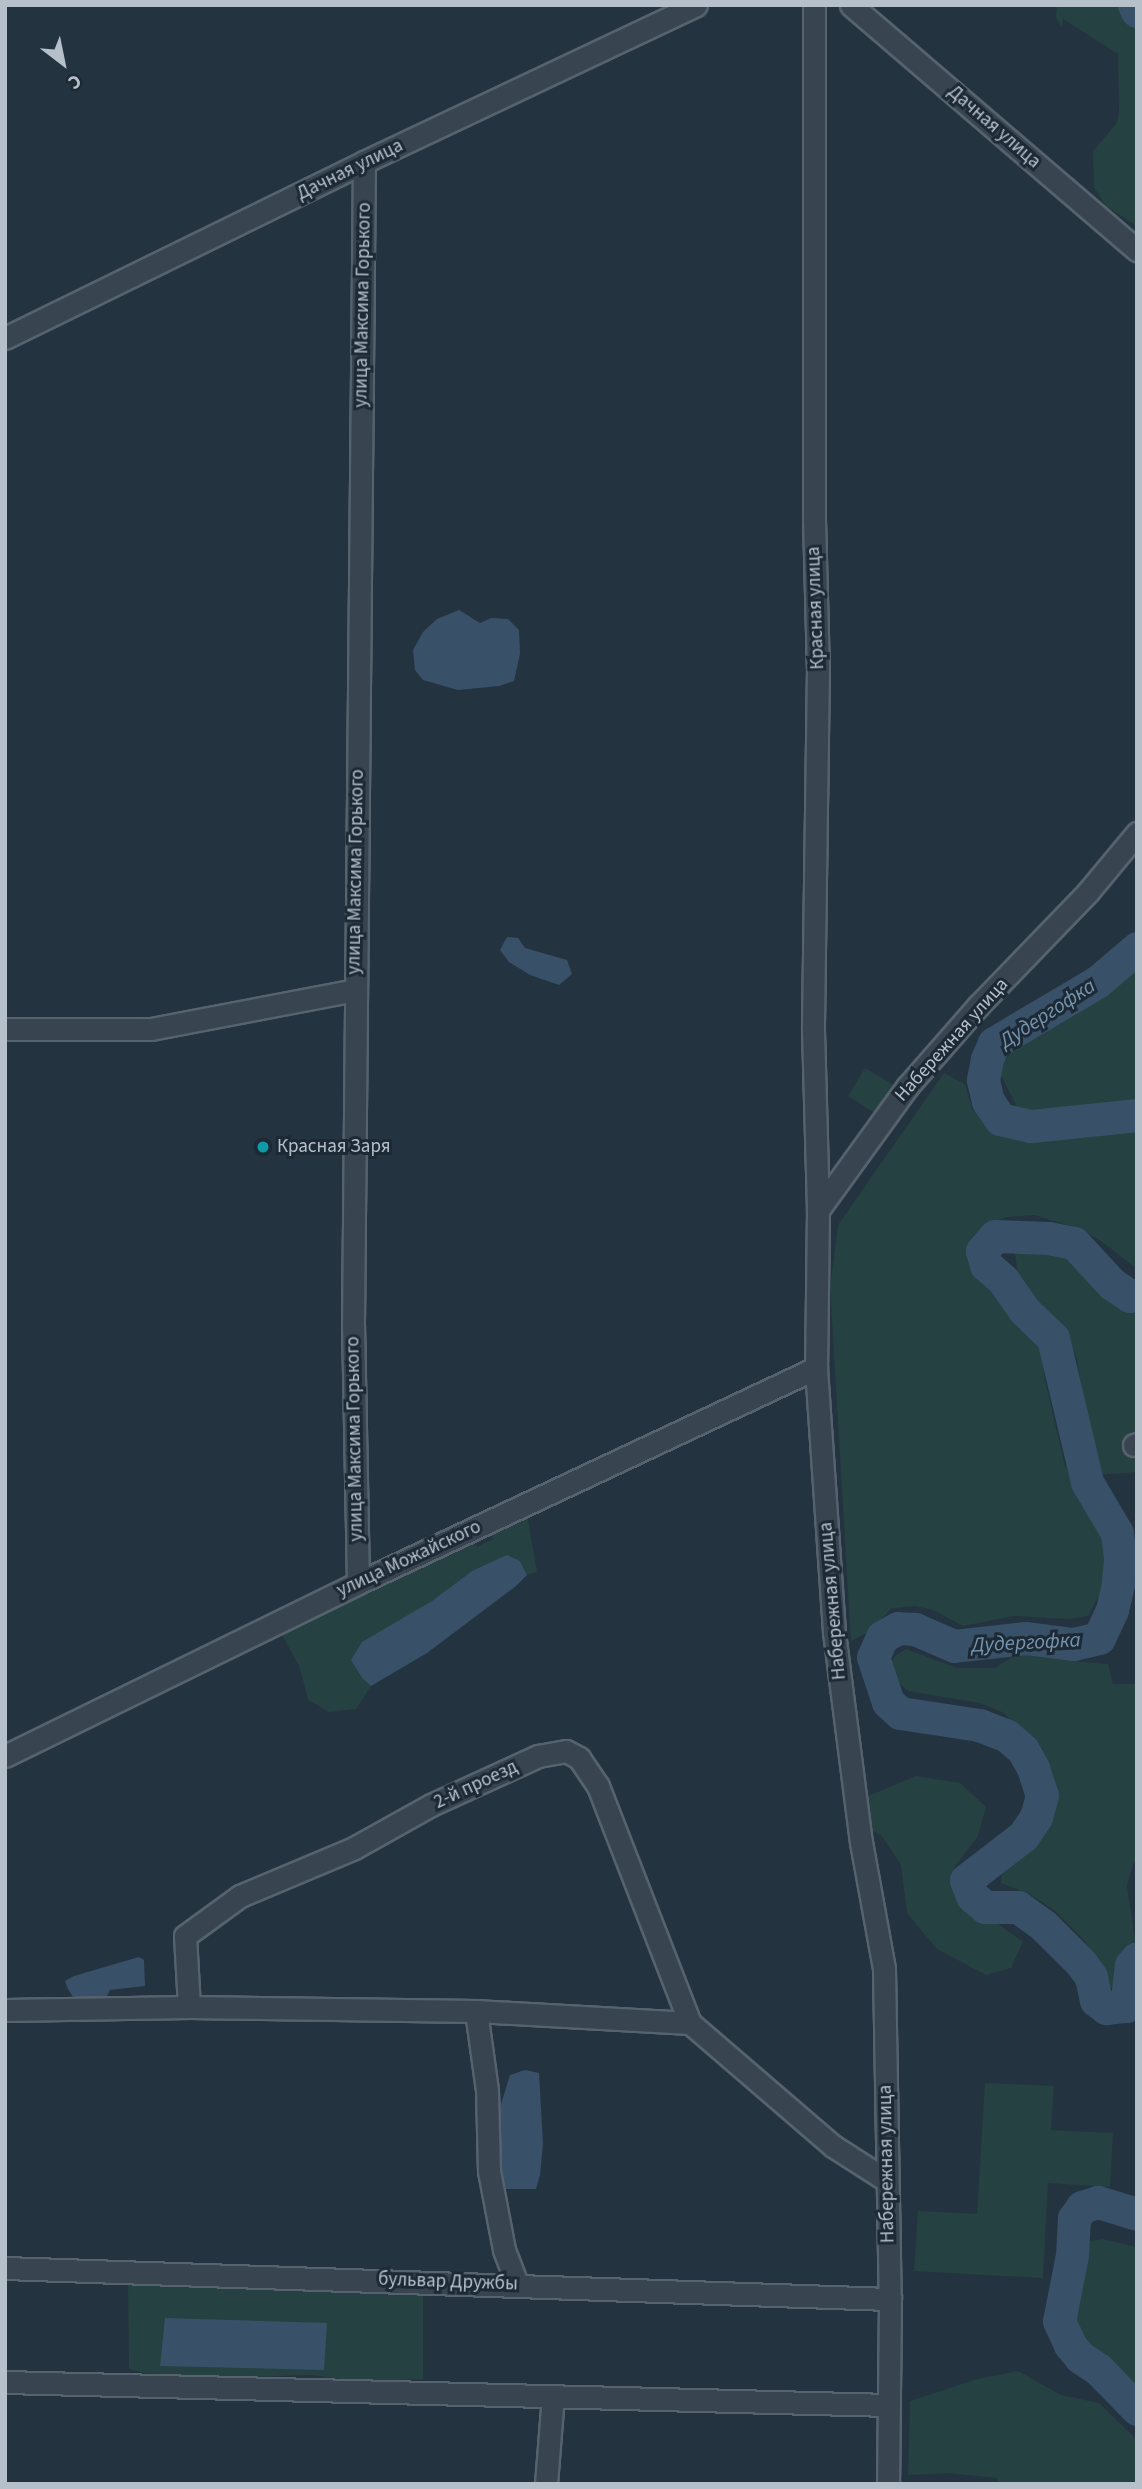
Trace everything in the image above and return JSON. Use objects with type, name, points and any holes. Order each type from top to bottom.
[{"type":"street","name":"Дачная улица","points":[[5,338],[364,162],[696,5]]},
{"type":"street","name":"Красная улица","points":[[814,5],[814,519],[818,667],[813,1030],[818,1210]]},
{"type":"street","name":"Дачная улица","points":[[851,5],[1137,250]]},
{"type":"street","name":"улица Максима Горького","points":[[358,1583],[353,1325],[364,162]]},
{"type":"street","name":"Набережная улица","points":[[888,2484],[890,2299],[884,1969],[861,1842],[834,1632],[816,1368],[818,1210],[907,1087],[978,1006],[1088,892],[1137,833]]},
{"type":"street","points":[[5,1028],[151,1029],[355,990]]},
{"type":"street","name":"улица Можайского","points":[[5,1756],[358,1583],[816,1368]]},
{"type":"street","name":"2-й проезд","points":[[189,2007],[185,1936],[240,1896],[354,1848],[431,1805],[538,1756],[566,1751],[579,1758],[598,1786],[690,2023],[833,2146],[886,2180]]},
{"type":"street","points":[[5,2010],[189,2007],[476,2011],[690,2023]]},
{"type":"street","points":[[476,2011],[486,2090],[489,2171],[504,2250],[517,2284]]},
{"type":"street","name":"бульвар Дружбы","points":[[5,2268],[890,2299]]},
{"type":"street","points":[[5,2382],[888,2405]]},
{"type":"street","points":[[546,2484],[553,2396]]},
{"type":"green space","points":[[1057,5],[1137,5],[1137,226],[1106,206],[1094,187],[1093,151],[1117,123],[1119,112],[1118,54],[1063,19],[1062,28],[1056,18]]},
{"type":"green space","points":[[1137,961],[1137,1103],[1019,1110],[998,1070],[1022,1038],[1099,991]]},
{"type":"green space","points":[[865,1068],[894,1085],[876,1114],[848,1096]]},
{"type":"green space","points":[[944,1073],[965,1084],[972,1109],[986,1122],[1013,1138],[1045,1140],[1137,1120],[1137,1269],[1101,1241],[1078,1228],[1035,1215],[1007,1217],[984,1225],[975,1239],[976,1258],[1001,1298],[1026,1316],[1041,1340],[1045,1380],[1065,1466],[1105,1533],[1103,1588],[1088,1616],[1069,1619],[1014,1616],[963,1626],[933,1610],[915,1606],[892,1608],[868,1632],[851,1641],[830,1288],[838,1225]]},
{"type":"green space","points":[[1014,1247],[1076,1258],[1123,1303],[1137,1304],[1137,1472],[1096,1475],[1077,1359],[1062,1325],[1019,1281]]},
{"type":"green space","points":[[527,1515],[537,1572],[527,1575],[520,1561],[472,1571],[432,1601],[363,1679],[371,1686],[356,1709],[329,1712],[308,1700],[300,1668],[281,1633],[471,1539],[477,1547],[493,1539],[489,1531]]},
{"type":"green space","points":[[906,1649],[957,1668],[994,1668],[1018,1654],[1050,1653],[1072,1661],[1108,1664],[1113,1684],[1137,1684],[1137,1861],[1133,1864],[1127,1886],[1135,1939],[1127,1951],[1124,1980],[1117,1987],[1110,1988],[1085,1941],[1055,1911],[1030,1894],[1001,1883],[1002,1871],[1032,1842],[1054,1800],[1047,1767],[1035,1741],[1002,1712],[980,1703],[908,1691],[892,1677],[888,1666],[895,1656]]},
{"type":"green space","points":[[916,1776],[960,1783],[986,1807],[978,1836],[953,1869],[960,1889],[983,1913],[1023,1942],[1011,1968],[986,1975],[937,1949],[907,1913],[901,1865],[881,1835],[859,1825],[856,1801]]},
{"type":"green space","points":[[985,2083],[1054,2086],[1051,2130],[1113,2133],[1110,2187],[1048,2183],[1043,2278],[914,2271],[918,2211],[977,2214]]},
{"type":"green space","points":[[1102,2239],[1137,2247],[1137,2397],[1107,2364],[1078,2341],[1072,2326],[1073,2305],[1082,2276],[1087,2242]]},
{"type":"green space","points":[[128,2284],[201,2288],[338,2287],[423,2295],[423,2379],[366,2382],[311,2375],[220,2378],[144,2373],[129,2369]]},
{"type":"green space","points":[[1018,2371],[1061,2395],[1099,2403],[1137,2440],[1137,2484],[1000,2484],[996,2478],[948,2473],[908,2475],[910,2401],[977,2379]]},
{"type":"water","points":[[459,610],[480,623],[491,618],[508,619],[519,630],[520,654],[514,681],[499,686],[458,690],[423,680],[415,670],[413,650],[423,632],[437,619]]},
{"type":"water","points":[[507,937],[518,938],[525,948],[567,960],[572,974],[559,985],[530,975],[509,962],[500,950]]},
{"type":"water","points":[[507,1555],[520,1561],[527,1575],[516,1586],[427,1653],[371,1686],[363,1679],[351,1660],[362,1642],[432,1601],[472,1571]]},
{"type":"water","points":[[139,1957],[144,1960],[145,1986],[110,1990],[107,1996],[83,1998],[73,1997],[68,1989],[65,1981],[74,1976]]},
{"type":"water","points":[[525,2070],[539,2073],[543,2144],[540,2175],[536,2189],[506,2189],[500,2179],[501,2104],[510,2075]]},
{"type":"water","points":[[165,2318],[327,2323],[324,2370],[160,2366]]},
{"type":"waterway","name":"Дудергофка","points":[[1134,5],[1137,11]]},
{"type":"waterway","name":"Дудергофка","points":[[1137,948],[1097,982],[994,1043],[987,1059],[983,1080],[988,1101],[1000,1119],[1031,1126],[1137,1115]]},
{"type":"waterway","name":"Дудергофка","points":[[1137,1295],[1130,1296],[1112,1284],[1074,1243],[1048,1238],[995,1236],[982,1251],[986,1265],[1003,1280],[1024,1310],[1053,1338],[1087,1482],[1117,1533],[1120,1559],[1118,1584],[1112,1610],[1099,1638],[1073,1644],[1026,1638],[954,1646],[915,1629],[898,1628],[882,1637],[873,1657],[888,1702],[900,1713],[979,1725],[1007,1736],[1023,1750],[1033,1768],[1042,1795],[1036,1817],[1023,1836],[966,1880],[972,1896],[985,1907],[1018,1907],[1043,1925],[1081,1963],[1091,1977],[1096,2000],[1106,2008],[1126,2006],[1131,1965],[1137,1958]]},
{"type":"waterway","name":"Дудергофка","points":[[1137,2214],[1098,2202],[1082,2207],[1074,2218],[1072,2255],[1059,2321],[1070,2345],[1080,2357],[1098,2369],[1137,2409]]},
{"type":"place","name":"Красная Заря","points":[[263,1147]]}]
